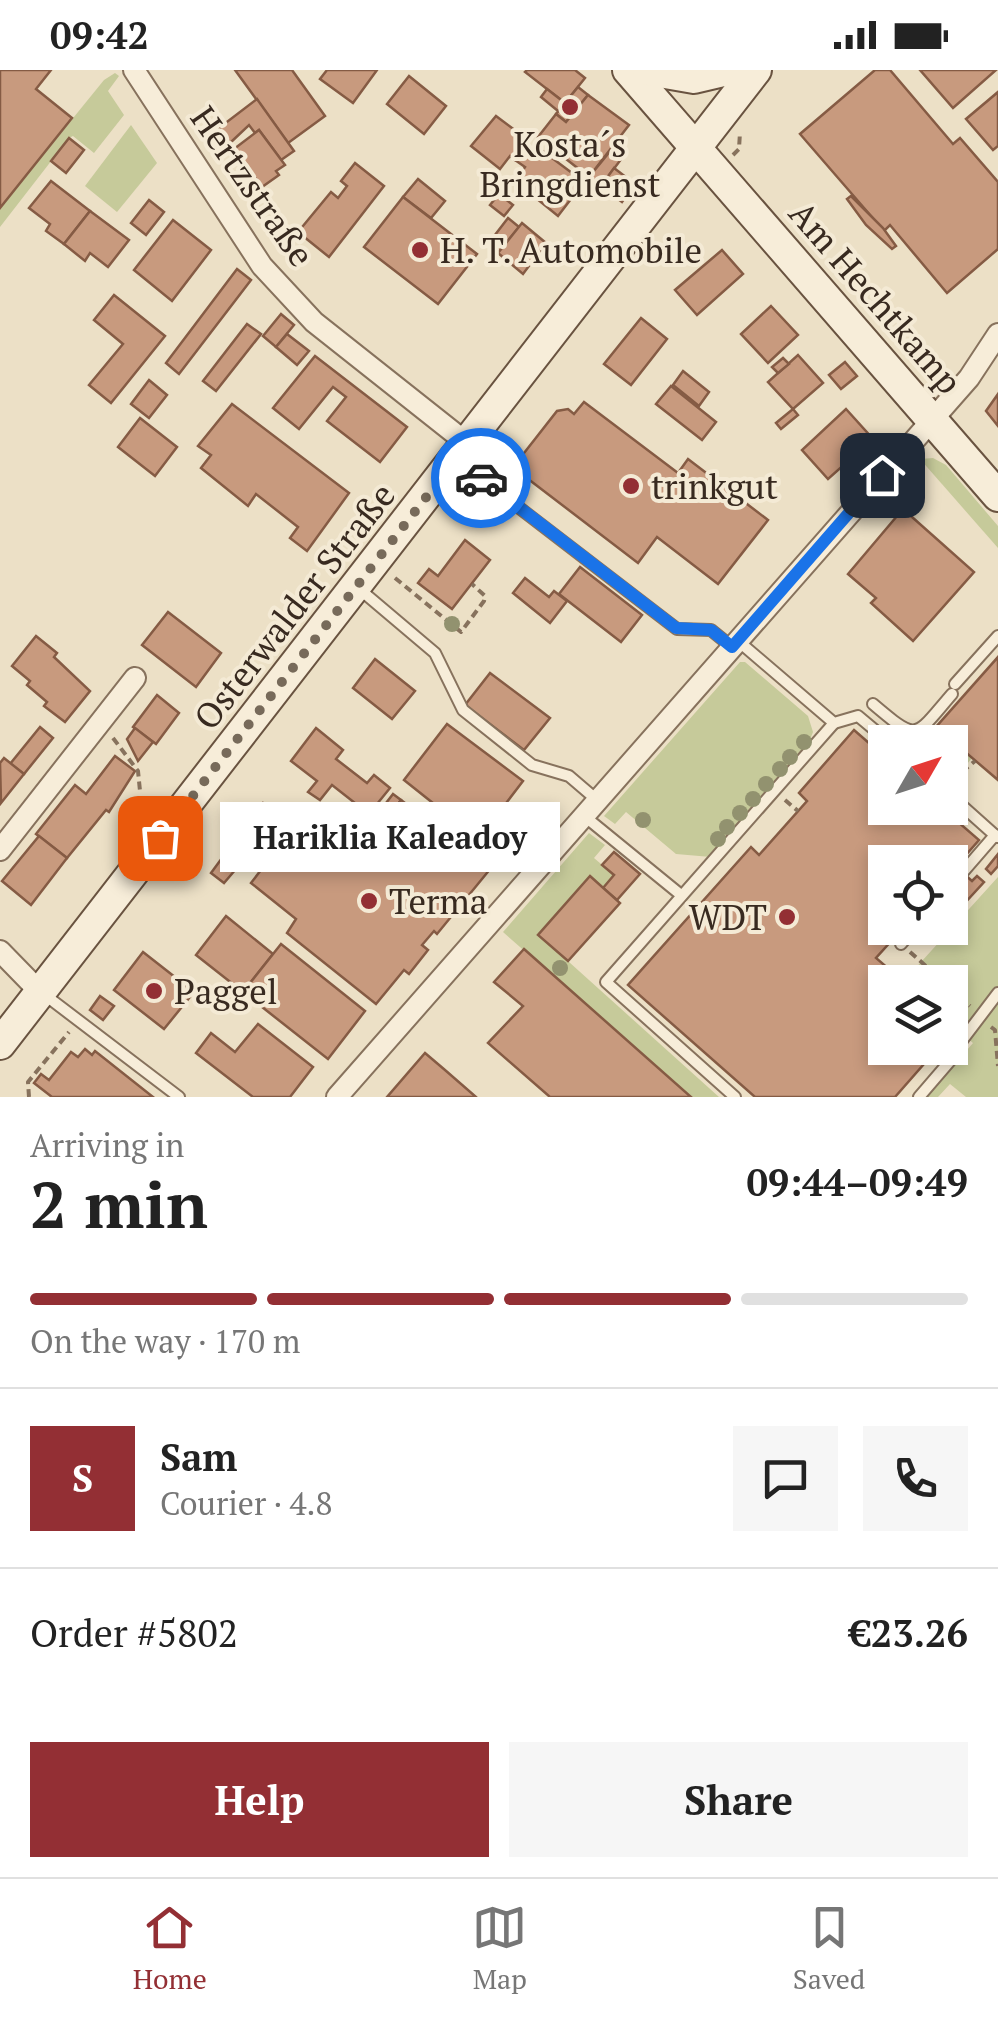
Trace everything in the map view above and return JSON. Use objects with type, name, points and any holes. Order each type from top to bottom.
[{"type":"street","name":"Hertzstraße","points":[[134,70],[262,266],[314,322],[462,452]]},
{"type":"street","name":"Am Hechtkamp","points":[[628,70],[998,496]]},
{"type":"street","points":[[648,70],[694,78],[728,70]]},
{"type":"street","name":"Osterwalder Straße","points":[[0,1044],[756,70]]},
{"type":"street","points":[[337,1097],[592,813],[734,643],[969,378],[998,334]]},
{"type":"street","points":[[0,850],[135,678]]},
{"type":"street","points":[[0,951],[40,992]]},
{"type":"lane","points":[[462,452],[676,628],[711,630],[734,643],[834,723]]},
{"type":"lane","points":[[356,587],[435,653],[462,710],[532,764],[570,776],[592,813],[682,894]]},
{"type":"lane","points":[[874,704],[906,732],[922,728],[998,636]]},
{"type":"lane","points":[[736,1097],[606,982],[834,723],[858,716],[869,725]]},
{"type":"lane","points":[[968,809],[996,832],[968,866]]},
{"type":"lane","points":[[40,992],[178,1097]]},
{"type":"lane","points":[[919,1097],[956,1054],[960,1042],[998,993]]},
{"type":"path","points":[[387,572],[460,632],[484,601],[485,596],[472,584]]},
{"type":"path","points":[[100,723],[138,771],[140,791]]},
{"type":"path","points":[[968,767],[975,761]]},
{"type":"path","points":[[902,945],[925,965]]},
{"type":"path","points":[[29,1097],[28,1082],[78,1021]]},
{"type":"green space","points":[[115,73],[119,76],[108,91],[124,115],[94,153],[73,136],[69,138],[0,227],[0,208],[104,80]]},
{"type":"green space","points":[[131,125],[157,163],[117,212],[85,186]]},
{"type":"green space","points":[[933,458],[946,465],[998,526],[998,548],[920,459]]},
{"type":"green space","points":[[740,662],[745,662],[808,716],[813,732],[809,742],[711,857],[676,854],[626,812],[615,824],[604,816]]},
{"type":"green space","points":[[589,833],[605,845],[594,858],[614,875],[603,888],[589,877],[539,935],[719,1097],[691,1097],[503,932]]},
{"type":"green space","points":[[998,877],[998,1097],[966,1097],[950,1084],[938,1097],[927,1097],[954,1065],[968,1065],[968,1049],[973,1043],[968,1039],[968,965],[918,965],[936,945],[968,945],[968,910]]},
{"type":"building","points":[[0,70],[51,70],[36,89],[72,118],[0,208]]},
{"type":"building","points":[[235,70],[292,70],[325,116],[288,143]]},
{"type":"building","points":[[327,70],[377,70],[353,103],[320,79]]},
{"type":"building","points":[[527,70],[575,70],[585,78],[565,103]]},
{"type":"building","points":[[875,70],[890,70],[953,144],[960,138],[998,182],[998,249],[947,293],[890,225],[884,231],[800,134]]},
{"type":"building","points":[[920,70],[996,70],[953,108]]},
{"type":"building","points":[[409,76],[446,106],[424,134],[387,104]]},
{"type":"building","name":"Kosta´s Bringdienst","points":[[578,87],[588,95],[566,122],[556,114]]},
{"type":"building","points":[[547,89],[565,103],[558,111],[541,97]]},
{"type":"building","points":[[998,92],[998,146],[993,150],[966,119]]},
{"type":"building","points":[[588,95],[629,125],[589,177],[538,137],[556,114],[566,122]]},
{"type":"building","points":[[257,99],[294,151],[281,160],[259,130],[255,133],[249,125],[230,143],[219,128]]},
{"type":"building","points":[[496,116],[524,137],[521,140],[527,145],[515,160],[510,156],[500,169],[471,146]]},
{"type":"building","points":[[259,130],[285,165],[276,171],[279,175],[262,187],[234,149]]},
{"type":"building","points":[[69,138],[84,150],[66,173],[51,161]]},
{"type":"building","points":[[527,145],[537,153],[540,149],[584,182],[558,216],[515,181],[525,167],[515,160]]},
{"type":"building","points":[[612,149],[622,158],[601,186],[589,177]]},
{"type":"building","points":[[355,163],[384,186],[329,257],[298,232],[331,192],[338,198],[347,186],[341,181]]},
{"type":"building","points":[[614,168],[635,184],[622,202],[601,186]]},
{"type":"building","points":[[418,179],[445,201],[431,218],[403,197]]},
{"type":"building","points":[[51,181],[90,211],[64,244],[46,231],[50,224],[29,208]]},
{"type":"building","points":[[499,194],[513,205],[504,216],[490,205]]},
{"type":"building","points":[[851,196],[896,246],[892,249],[866,225],[847,199]]},
{"type":"building","name":"H. T. Automobile","points":[[403,197],[477,254],[438,304],[364,247]]},
{"type":"building","points":[[149,200],[164,212],[146,235],[131,223]]},
{"type":"building","points":[[90,211],[129,240],[108,267],[90,253],[85,261],[64,244]]},
{"type":"building","points":[[508,218],[519,227],[499,252],[488,244]]},
{"type":"building","points":[[173,220],[211,250],[172,301],[134,270]]},
{"type":"building","points":[[522,223],[546,243],[523,274],[498,253]]},
{"type":"building","points":[[722,250],[743,274],[697,315],[675,290]]},
{"type":"building","points":[[237,269],[251,280],[179,374],[166,363]]},
{"type":"building","points":[[114,295],[165,336],[111,403],[89,385],[123,344],[94,320]]},
{"type":"building","points":[[771,306],[798,335],[768,363],[741,334]]},
{"type":"building","points":[[281,314],[294,325],[276,347],[263,336]]},
{"type":"building","points":[[641,318],[667,339],[631,385],[604,364]]},
{"type":"building","points":[[247,324],[261,334],[216,391],[203,381]]},
{"type":"building","points":[[287,334],[309,351],[297,365],[276,347]]},
{"type":"building","points":[[798,355],[823,383],[793,409],[768,382]]},
{"type":"building","points":[[315,356],[407,427],[380,462],[327,421],[346,397],[333,387],[299,429],[273,408]]},
{"type":"building","points":[[783,358],[789,364],[778,373],[772,367]]},
{"type":"building","points":[[845,362],[857,376],[841,389],[829,375]]},
{"type":"building","points":[[683,371],[709,392],[699,406],[673,385]]},
{"type":"building","points":[[149,380],[167,395],[149,418],[131,404]]},
{"type":"building","points":[[671,386],[716,422],[702,440],[656,404]]},
{"type":"building","points":[[998,394],[998,426],[986,411]]},
{"type":"building","name":"trinkgut","points":[[584,402],[678,473],[688,459],[768,520],[718,584],[657,537],[638,563],[519,472],[517,462],[557,411],[568,409],[574,414]]},
{"type":"building","points":[[232,404],[349,493],[307,551],[290,538],[298,527],[256,494],[248,506],[201,468],[211,455],[198,446]]},
{"type":"building","points":[[793,409],[798,415],[781,429],[776,423]]},
{"type":"building","points":[[846,409],[873,439],[828,479],[802,450]]},
{"type":"building","points":[[140,418],[177,447],[155,476],[118,447]]},
{"type":"building","points":[[903,509],[974,572],[913,641],[871,603],[876,598],[848,574]]},
{"type":"building","points":[[465,540],[490,560],[452,609],[418,583],[429,569],[438,576]]},
{"type":"building","points":[[580,567],[642,615],[621,642],[559,594]]},
{"type":"building","points":[[525,578],[549,597],[554,591],[567,601],[550,623],[513,593]]},
{"type":"building","points":[[168,612],[221,653],[196,687],[142,645]]},
{"type":"building","points":[[36,636],[57,653],[54,657],[90,691],[65,722],[44,706],[47,702],[12,666]]},
{"type":"building","points":[[998,657],[998,780],[968,754],[968,725],[938,725]]},
{"type":"building","points":[[375,659],[415,691],[392,719],[353,688]]},
{"type":"building","points":[[490,673],[550,718],[524,750],[465,705]]},
{"type":"building","points":[[157,695],[179,713],[156,744],[133,727]]},
{"type":"building","points":[[447,724],[523,781],[484,832],[447,804],[443,811],[404,780]]},
{"type":"building","points":[[40,727],[53,738],[24,774],[10,764]]},
{"type":"building","points":[[135,728],[153,742],[138,761],[127,739]]},
{"type":"building","points":[[316,728],[343,750],[336,759],[367,783],[374,775],[390,788],[364,820],[356,813],[360,807],[332,785],[320,800],[308,792],[317,781],[291,761]]},
{"type":"building","name":"WDT","points":[[854,730],[868,742],[868,825],[962,825],[979,840],[968,853],[968,845],[868,845],[868,945],[888,945],[876,958],[884,965],[868,965],[868,1065],[923,1065],[895,1097],[755,1097],[628,985],[751,847],[759,855],[807,801],[799,793]]},
{"type":"building","points":[[115,756],[135,771],[109,812],[106,810],[67,858],[36,834],[75,785],[86,794]]},
{"type":"building","points":[[4,758],[24,774],[1,803],[0,763]]},
{"type":"building","points":[[393,794],[401,800],[377,832],[369,825]]},
{"type":"building","name":"Terma","points":[[401,800],[491,868],[437,934],[434,931],[422,945],[428,950],[409,974],[404,970],[376,1004],[287,933],[296,919],[251,883],[264,866],[234,842],[263,803],[296,828],[309,812],[360,852]]},
{"type":"building","points":[[39,836],[67,858],[31,905],[2,881]]},
{"type":"building","points":[[614,852],[640,874],[617,900],[603,888],[614,875],[602,865]]},
{"type":"building","points":[[998,854],[998,866],[991,874],[986,869]]},
{"type":"building","points":[[222,858],[236,869],[224,883],[211,873]]},
{"type":"building","points":[[590,876],[620,903],[568,961],[538,935]]},
{"type":"building","points":[[977,876],[984,882],[968,900],[968,878],[972,881]]},
{"type":"building","points":[[226,916],[273,954],[243,992],[196,955]]},
{"type":"building","points":[[281,944],[365,1011],[328,1059],[243,992]]},
{"type":"building","points":[[524,949],[691,1097],[550,1097],[488,1043],[523,1006],[494,982]]},
{"type":"building","name":"Paggel","points":[[143,952],[194,992],[164,1029],[114,990]]},
{"type":"building","points":[[100,996],[114,1006],[103,1020],[90,1010]]},
{"type":"building","points":[[258,1024],[313,1067],[290,1097],[253,1097],[196,1053],[211,1033],[235,1052]]},
{"type":"building","points":[[85,1049],[92,1055],[95,1051],[153,1097],[52,1097],[34,1083],[41,1074],[49,1080],[71,1052],[78,1057]]},
{"type":"building","points":[[425,1053],[445,1070],[476,1097],[387,1097]]},
{"type":"way so far","points":[[160,838],[456,459],[481,478]]},
{"type":"place","name":"Kosta´s Bringdienst","points":[[570,107]]},
{"type":"place","name":"H. T. Automobile","points":[[420,250]]},
{"type":"place","name":"trinkgut","points":[[631,486]]},
{"type":"place","name":"Hariklia Kaleadoy","points":[[160,838]]},
{"type":"place","name":"Terma","points":[[369,901]]},
{"type":"place","name":"WDT","points":[[787,917]]},
{"type":"place","name":"Paggel","points":[[154,991]]},
{"type":"route","points":[[481,478],[676,628],[711,630],[732,647],[882,475]]}]
